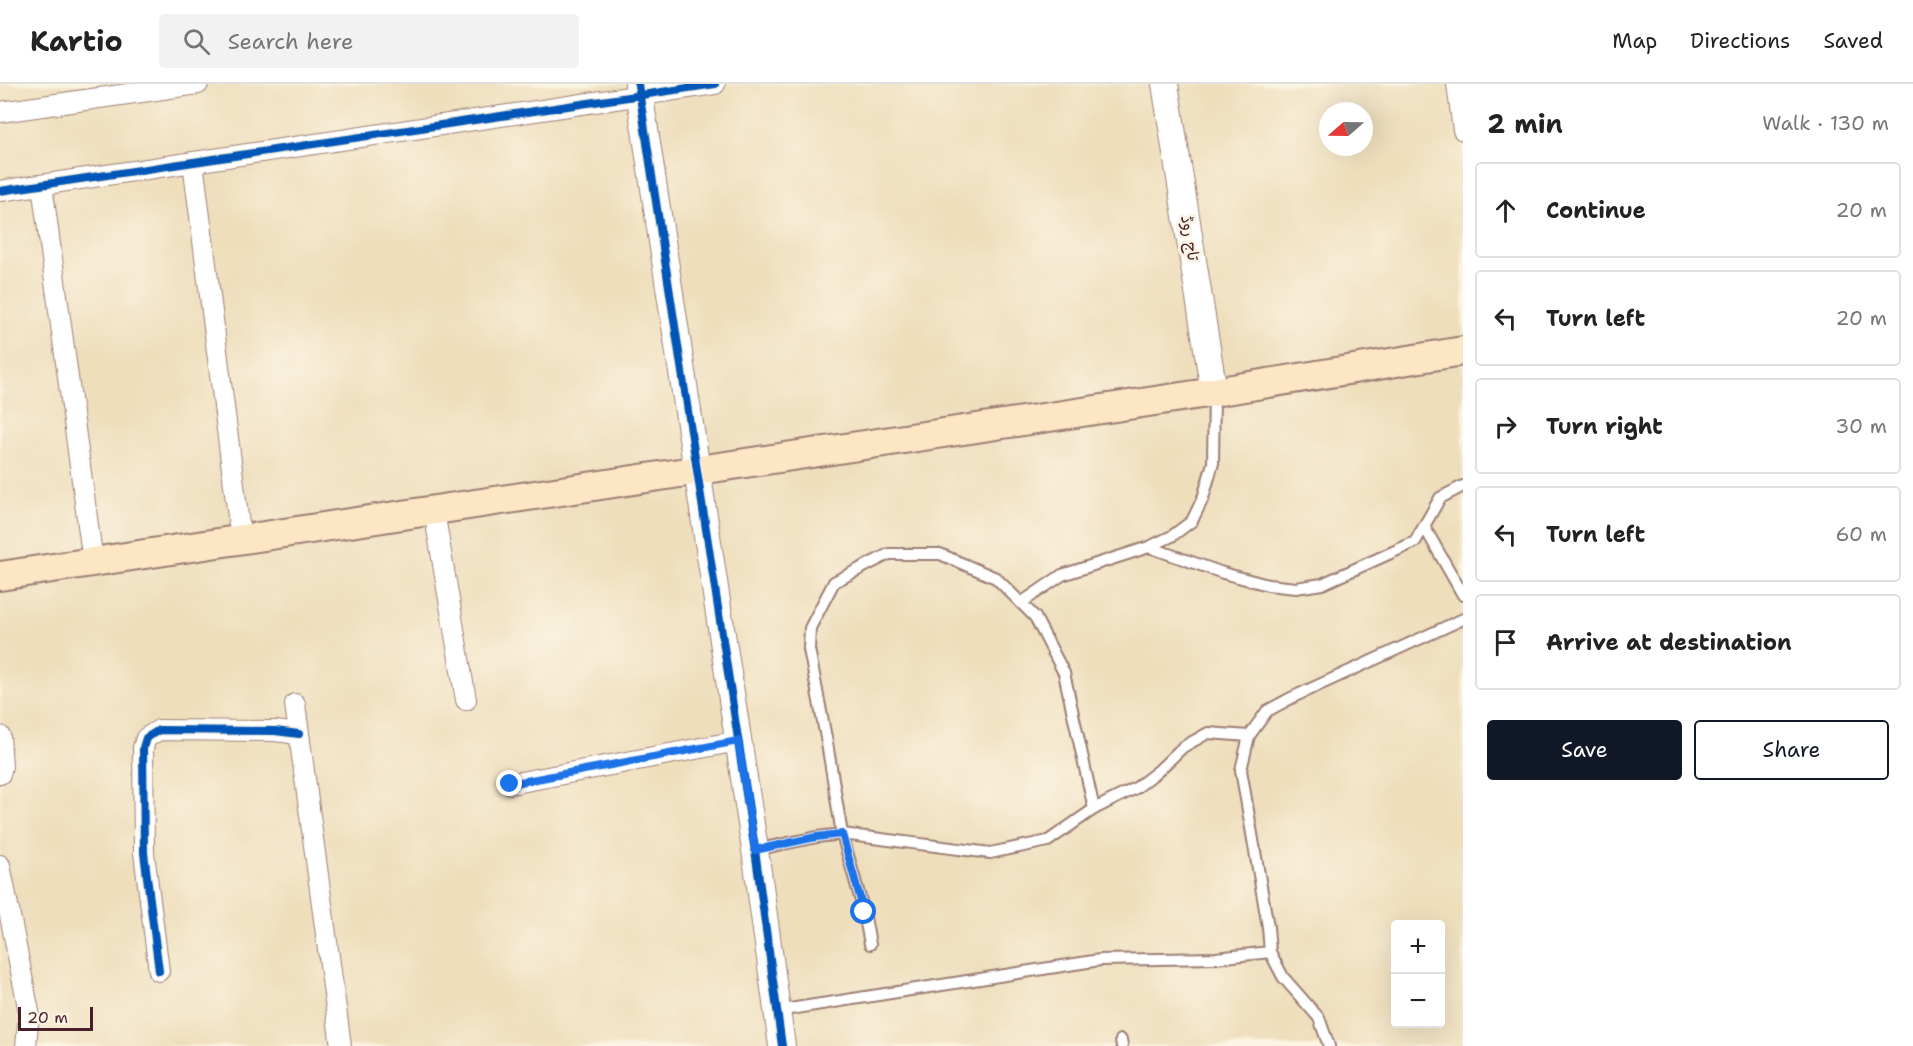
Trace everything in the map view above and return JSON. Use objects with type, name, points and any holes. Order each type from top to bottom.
[{"type":"main road","points":[[0,576],[1214,392],[1463,351]]},
{"type":"street","points":[[0,112],[198,84]]},
{"type":"street","points":[[0,191],[639,89],[715,84]]},
{"type":"street","name":"تاج روڈ","points":[[1166,84],[1214,392]]},
{"type":"street","points":[[1457,84],[1463,130]]},
{"type":"street","points":[[639,89],[755,850],[782,1046]]},
{"type":"street","points":[[193,162],[241,540]]},
{"type":"street","points":[[42,184],[93,562]]},
{"type":"street","points":[[434,511],[466,700]]},
{"type":"street","points":[[295,704],[341,1046]]},
{"type":"street","points":[[159,971],[144,853],[143,748],[146,738],[159,730],[274,730],[299,734]]},
{"type":"street","points":[[0,736],[2,766],[0,774]]},
{"type":"street","points":[[510,784],[738,741]]},
{"type":"street","points":[[0,865],[29,1012],[26,1046]]},
{"type":"lane","points":[[1021,603],[1062,575],[1149,547],[1172,536],[1192,520],[1203,498],[1213,463],[1214,392]]},
{"type":"lane","points":[[1149,547],[1223,573],[1268,585],[1296,588],[1322,584],[1415,542],[1440,498],[1463,486]]},
{"type":"lane","points":[[1425,528],[1463,595]]},
{"type":"lane","points":[[870,944],[864,912],[842,834],[808,649],[810,628],[834,582],[889,554],[940,554],[996,578],[1035,617],[1064,673],[1094,809]]},
{"type":"lane","points":[[1329,1046],[1319,1018],[1283,977],[1270,952],[1268,927],[1241,770],[1249,736],[1267,711],[1275,706],[1463,619]]},
{"type":"lane","points":[[755,850],[842,834],[990,853],[1048,841],[1094,809],[1136,788],[1183,747],[1208,733],[1249,736]]},
{"type":"lane","points":[[776,1011],[1100,960],[1216,958],[1270,952]]},
{"type":"cycle path","points":[[638,84],[755,850],[782,1046]]},
{"type":"cycle path","points":[[0,191],[715,84]]},
{"type":"cycle path","points":[[159,971],[144,853],[143,748],[146,738],[159,730],[275,731],[299,734]]},
{"type":"route","points":[[510,784],[738,741],[755,850],[842,834],[864,912]]}]
